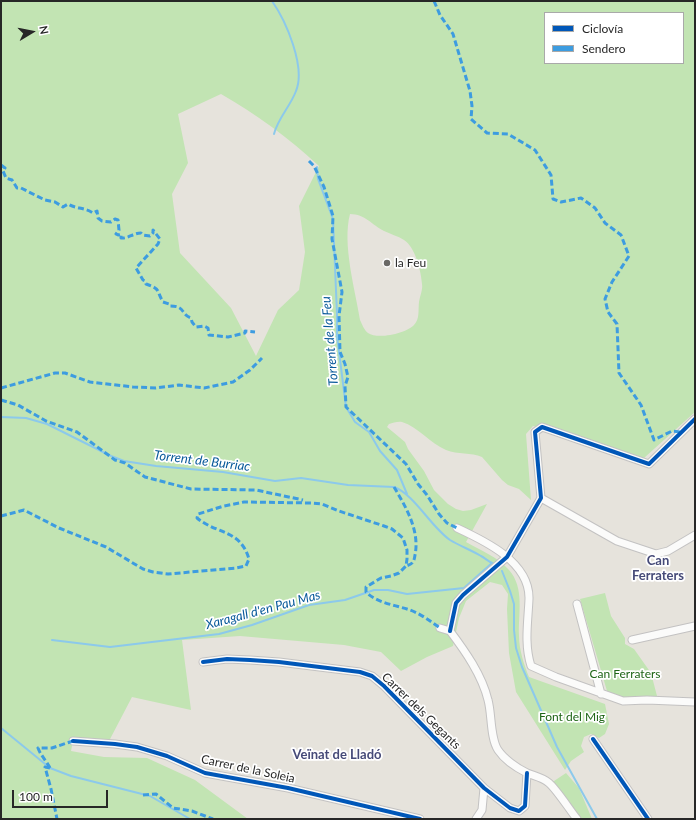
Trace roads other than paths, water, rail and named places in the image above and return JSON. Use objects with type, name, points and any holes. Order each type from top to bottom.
[{"type":"street","points":[[450,631],[456,604],[463,595],[507,557],[541,498],[535,432],[542,427],[649,464],[695,419]]},
{"type":"street","points":[[541,498],[618,541],[656,554],[668,552],[695,535]]},
{"type":"street","points":[[457,528],[496,548],[507,557],[522,574],[529,597],[526,653],[531,666],[601,694],[623,701],[647,700],[695,702]]},
{"type":"street","points":[[577,604],[601,694]]},
{"type":"street","points":[[632,640],[695,626]]},
{"type":"street","points":[[440,628],[450,631],[461,645],[478,674],[488,699],[494,738],[498,750],[508,760],[527,773],[538,776],[549,783],[577,819]]},
{"type":"street","name":"Carrer dels Gegants","points":[[203,662],[226,659],[279,662],[345,669],[372,676],[384,686],[484,788],[510,808],[519,811],[525,806],[527,773]]},
{"type":"street","points":[[593,739],[648,819]]},
{"type":"street","name":"Carrer de la Soleia","points":[[73,741],[137,747],[167,756],[205,773],[288,788],[420,819]]},
{"type":"street","points":[[476,819],[482,810],[484,788]]},
{"type":"waterway","points":[[272,1],[283,20],[293,44],[298,70],[296,91],[278,123],[274,134]]},
{"type":"waterway","name":"Torrent de la Feu","points":[[317,167],[318,179],[333,219],[337,336],[346,407],[355,422],[369,432],[380,451],[397,470],[407,494]]},
{"type":"waterway","name":"Torrent de Burriac","points":[[1,417],[26,418],[47,424],[124,461],[156,466],[223,472],[275,481],[301,478],[348,485],[394,487],[409,496],[436,527],[450,540],[494,564]]},
{"type":"waterway","name":"Xaragall d'en Pau Mas","points":[[52,640],[110,647],[219,634],[252,625],[309,605],[345,600],[374,590],[388,590],[407,594],[464,588],[492,563]]},
{"type":"waterway","points":[[502,571],[514,604],[516,648],[522,667],[557,747],[597,819]]},
{"type":"waterway","points":[[1,728],[50,768],[71,776],[150,796],[190,819]]},
{"type":"place","name":"la Feu","points":[[387,263]]},
{"type":"district","name":"Can Ferraters","points":[[658,568]]},
{"type":"district","name":"Veïnat de Lladó","points":[[337,755]]},
{"type":"park label","name":"Font del Mig","points":[[572,717]]}]
